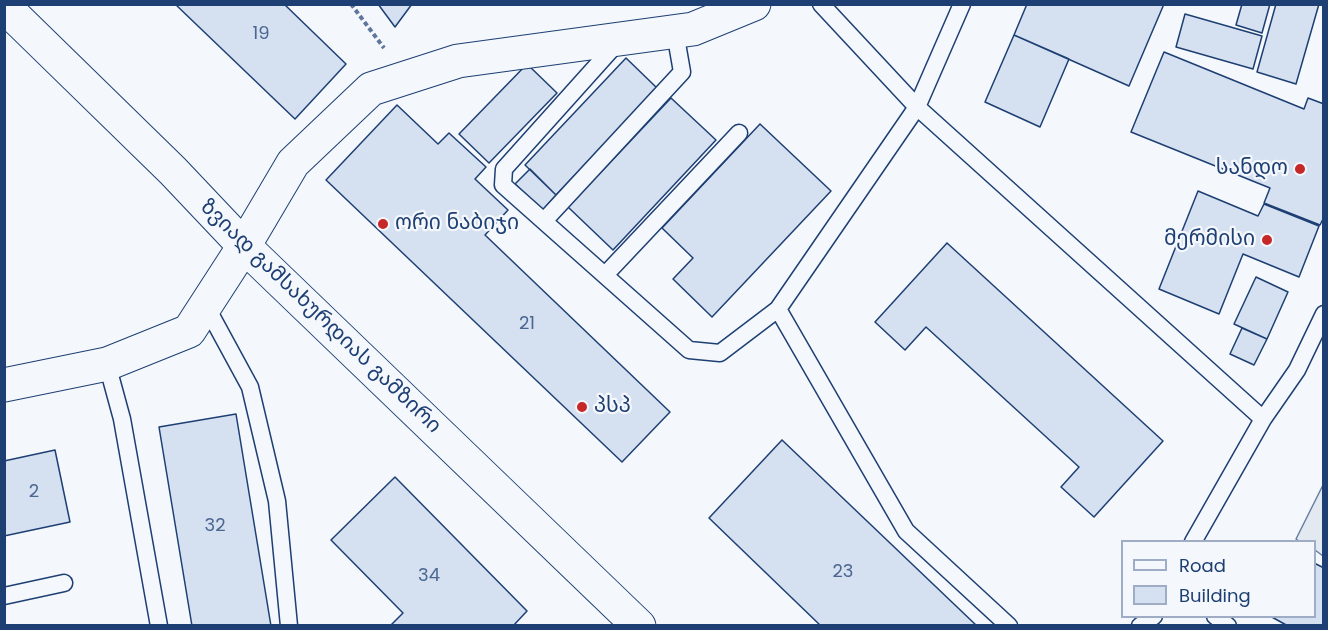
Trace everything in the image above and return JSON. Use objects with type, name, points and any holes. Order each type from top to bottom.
[{"type":"street","points":[[4,386],[107,364],[189,331],[244,246],[293,163],[371,89],[458,60],[693,29],[754,4]]},
{"type":"street","name":"ზვიად გამსახურდიას გამზირი","points":[[4,6],[173,171],[244,246],[639,626]]},
{"type":"lane","points":[[821,4],[917,107],[1263,419]]},
{"type":"lane","points":[[620,39],[504,170],[503,185],[689,350],[720,353],[778,309],[917,107],[962,4]]},
{"type":"lane","points":[[544,221],[682,72],[675,32]]},
{"type":"lane","points":[[605,275],[739,133]]},
{"type":"lane","points":[[206,306],[250,387],[277,501],[289,626]]},
{"type":"lane","points":[[778,309],[906,531],[1010,626]]},
{"type":"lane","points":[[1194,540],[1263,419],[1297,370],[1323,314]]},
{"type":"lane","points":[[107,364],[122,419],[159,626]]},
{"type":"lane","points":[[4,596],[64,583]]},
{"type":"path","points":[[351,4],[406,77]]},
{"type":"shaded area","points":[[1323,485],[1323,556],[1316,551],[1316,540],[1296,539]]},
{"type":"building","points":[[175,4],[284,4],[346,64],[295,119]]},
{"type":"building","points":[[378,4],[412,4],[395,27]]},
{"type":"building","points":[[1027,4],[1164,4],[1129,86],[1014,35]]},
{"type":"building","points":[[1242,4],[1270,4],[1262,33],[1236,25]]},
{"type":"building","points":[[1276,4],[1319,4],[1296,84],[1257,72]]},
{"type":"building","points":[[1185,14],[1262,36],[1253,69],[1176,47]]},
{"type":"building","points":[[1014,35],[1069,59],[1040,127],[985,102]]},
{"type":"building","points":[[1164,52],[1304,109],[1308,98],[1324,104],[1324,217],[1320,225],[1264,203],[1270,188],[1131,132]]},
{"type":"building","points":[[626,58],[657,88],[556,195],[525,165]]},
{"type":"building","points":[[527,64],[557,93],[489,163],[459,134]]},
{"type":"building","points":[[671,98],[716,140],[613,250],[568,207]]},
{"type":"building","points":[[397,105],[438,144],[449,133],[486,167],[475,179],[508,210],[485,235],[670,412],[622,462],[326,180]]},
{"type":"building","points":[[760,124],[831,191],[712,317],[673,279],[693,258],[662,228]]},
{"type":"building","points":[[530,169],[556,195],[543,210],[515,184]]},
{"type":"building","points":[[1198,191],[1258,216],[1264,204],[1319,226],[1299,277],[1243,254],[1219,314],[1159,289]]},
{"type":"building","points":[[947,243],[1163,441],[1094,517],[1061,487],[1079,467],[926,327],[905,350],[875,322]]},
{"type":"building","points":[[1256,277],[1288,292],[1267,339],[1234,324]]},
{"type":"building","points":[[1242,328],[1267,339],[1254,365],[1230,354]]},
{"type":"building","points":[[236,414],[271,626],[192,626],[159,427]]},
{"type":"building","points":[[782,440],[977,626],[821,626],[709,518]]},
{"type":"building","points":[[55,450],[70,522],[4,536],[4,461]]},
{"type":"building","points":[[395,477],[527,611],[513,626],[390,626],[403,613],[331,540]]},
{"type":"building","points":[[1316,564],[1324,568],[1324,626],[1288,626],[1274,618],[1316,618]]},
{"type":"place","name":"სანდო","points":[[1300,169]]},
{"type":"place","name":"ორი ნაბიჯი","points":[[383,224]]},
{"type":"place","name":"მერმისი","points":[[1267,240]]},
{"type":"place","name":"პსპ","points":[[582,407]]}]
